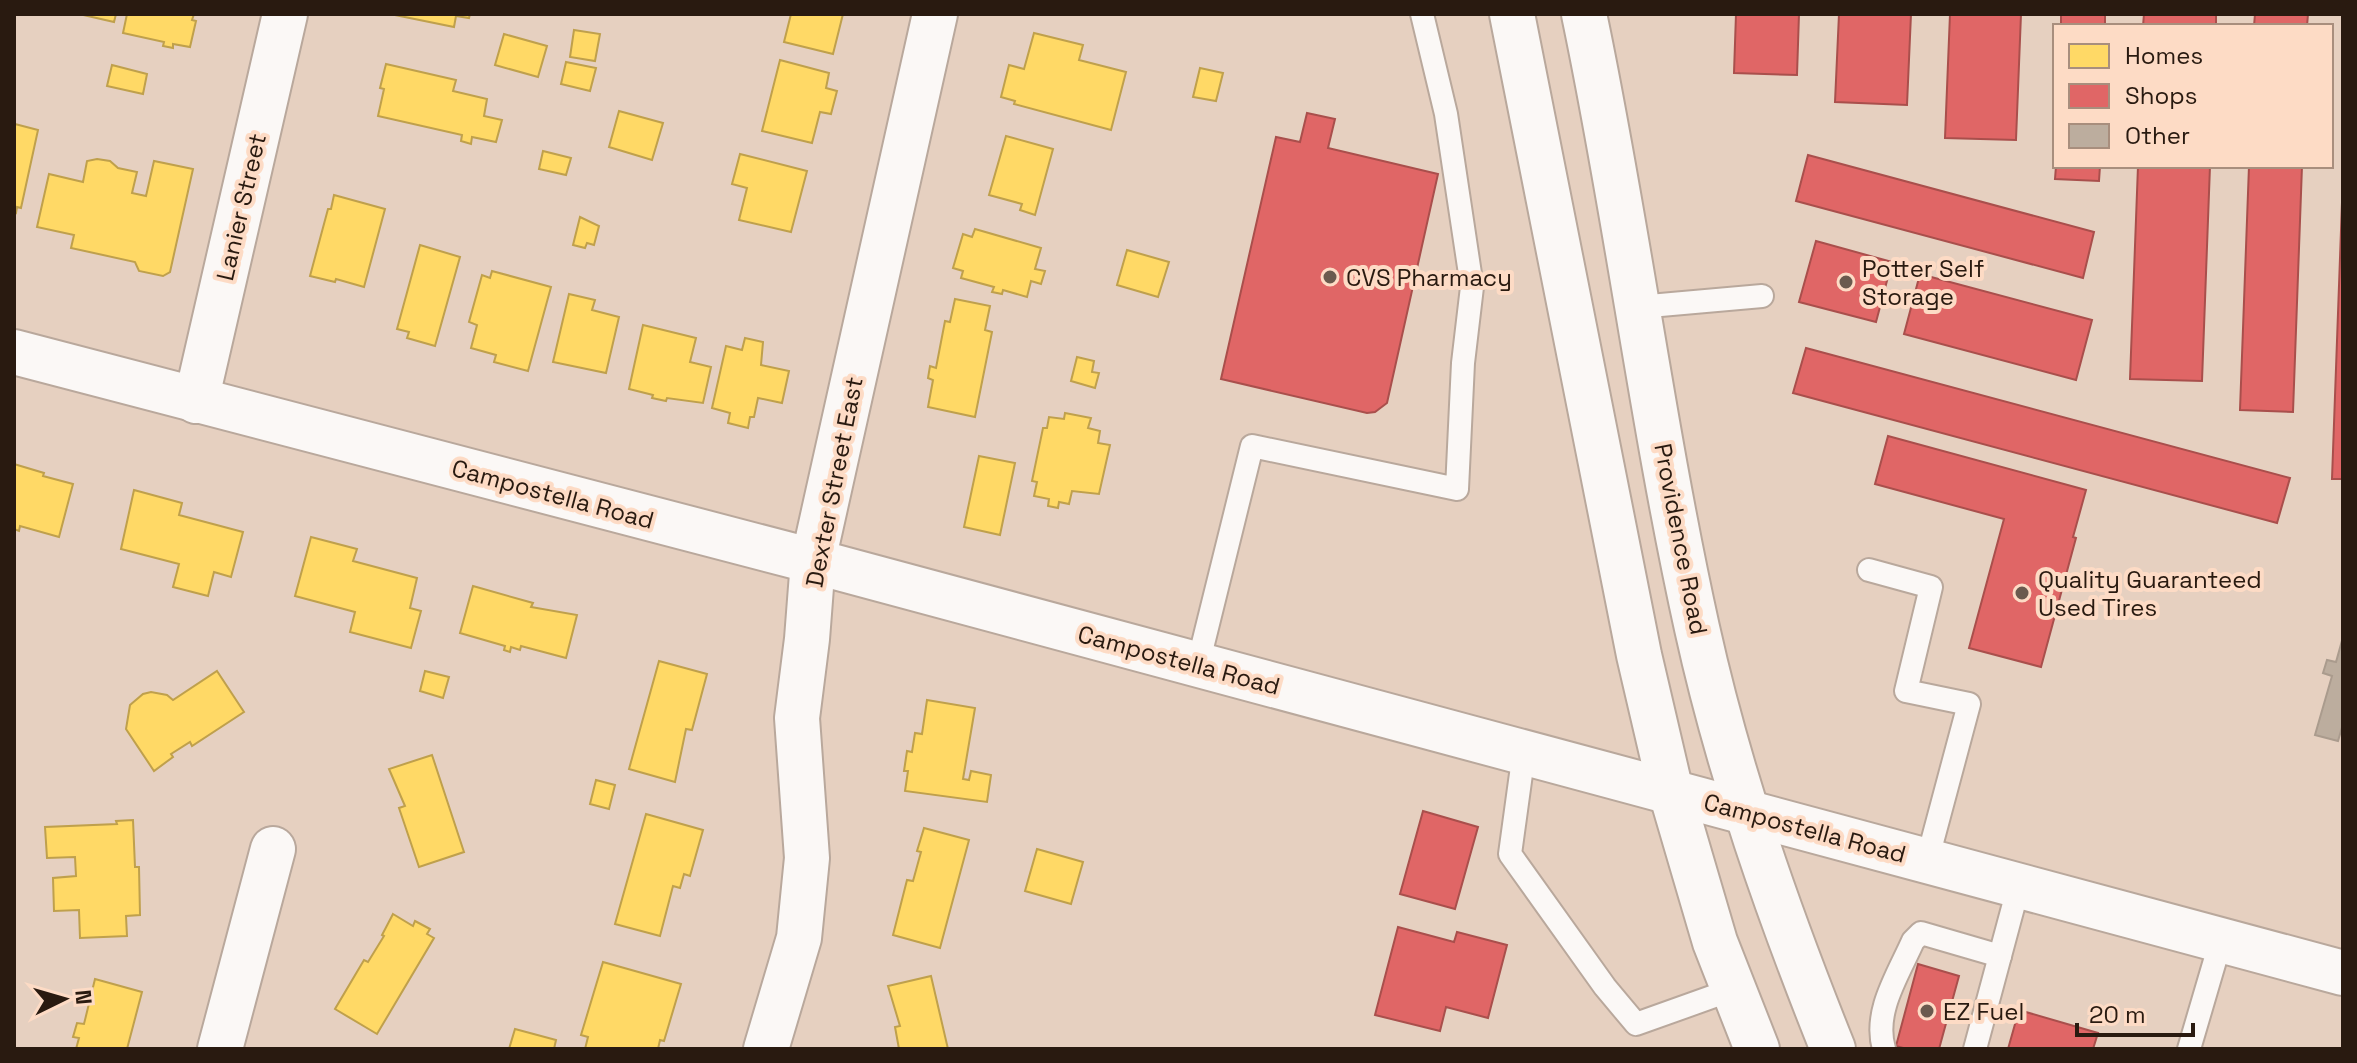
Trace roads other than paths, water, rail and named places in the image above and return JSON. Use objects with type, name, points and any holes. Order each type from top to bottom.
[{"type":"main road","name":"Lanier Street","points":[[196,401],[285,14]]},
{"type":"main road","name":"Dexter Street East","points":[[766,1049],[799,938],[807,858],[797,718],[813,561],[935,14]]},
{"type":"main road","points":[[1512,14],[1639,655],[1671,792],[1711,930],[1757,1049]]},
{"type":"main road","points":[[1556,14],[1569,61],[1606,118]]},
{"type":"main road","name":"Providence Road","points":[[1584,14],[1606,118],[1697,627],[1745,812],[1788,938],[1833,1049]]},
{"type":"main road","name":"Campostella Road","points":[[14,352],[813,561],[2343,973]]},
{"type":"main road","points":[[220,1049],[273,849]]},
{"type":"lane","points":[[1198,664],[1252,446],[1457,489],[1463,363],[1472,287],[1446,114],[1422,14]]},
{"type":"lane","points":[[1638,307],[1762,296]]},
{"type":"lane","points":[[1869,570],[1931,587],[1906,691],[1969,704],[1927,861]]},
{"type":"lane","points":[[1524,752],[1510,854],[1605,987],[1636,1024],[1734,989]]},
{"type":"lane","points":[[1975,1049],[2019,885]]},
{"type":"lane","points":[[1884,1049],[1879,1033],[1883,1011],[1913,941],[1921,933],[2000,956]]},
{"type":"lane","points":[[2189,1049],[2221,940]]},
{"type":"place","name":"CVS Pharmacy","points":[[1330,277]]},
{"type":"place","name":"Potter Self Storage","points":[[1846,282]]},
{"type":"place","name":"Quality Guaranteed Used Tires","points":[[2022,593]]},
{"type":"place","name":"EZ Fuel","points":[[1927,1011]]}]
